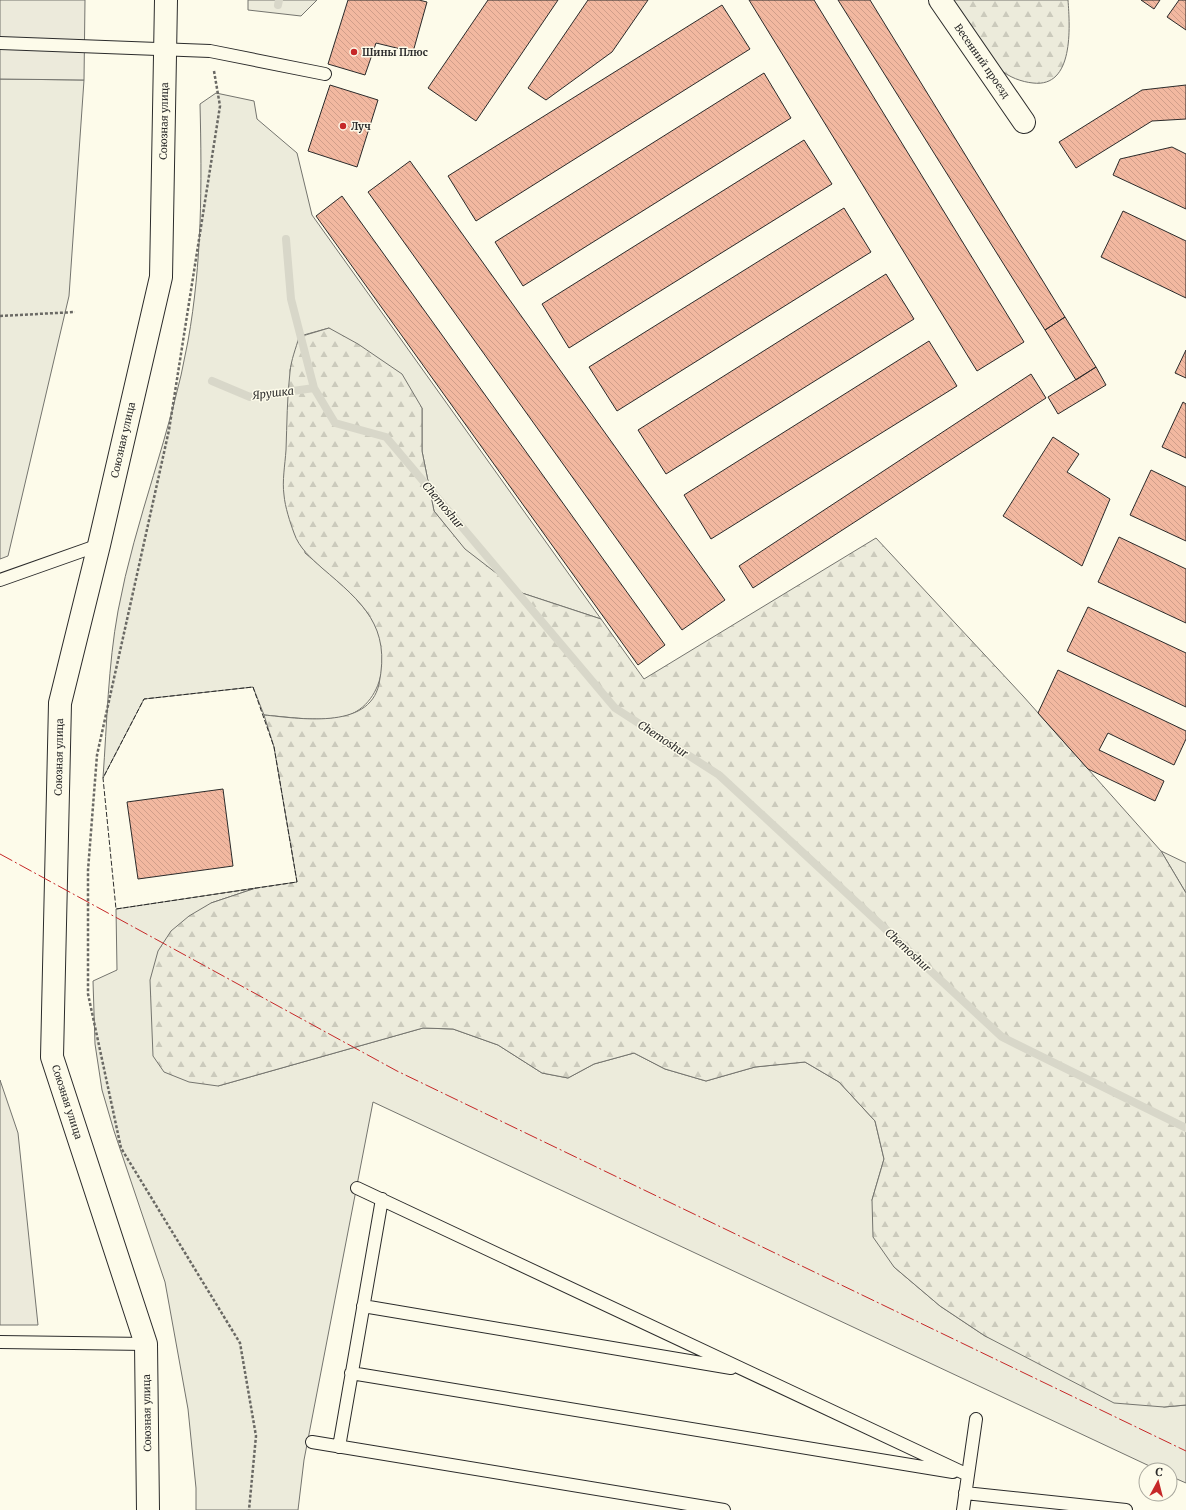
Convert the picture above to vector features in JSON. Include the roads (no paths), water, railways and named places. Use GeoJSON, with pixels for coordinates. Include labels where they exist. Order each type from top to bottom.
{"type":"FeatureCollection","features":[{"type":"Feature","properties":{"kind":"main road","name":"Союзная улица"},"geometry":{"type":"LineString","coordinates":[[148,1510],[146,1344],[52,1057],[60,703],[99,545],[161,277],[166,0]]}},
{"type":"Feature","properties":{"kind":"main road","name":"Весенний проезд"},"geometry":{"type":"LineString","coordinates":[[940,0],[1024,122]]}},
{"type":"Feature","properties":{"kind":"lane"},"geometry":{"type":"LineString","coordinates":[[0,43],[210,51],[325,74]]}},
{"type":"Feature","properties":{"kind":"lane"},"geometry":{"type":"LineString","coordinates":[[0,580],[99,545]]}},
{"type":"Feature","properties":{"kind":"lane"},"geometry":{"type":"LineString","coordinates":[[357,1188],[968,1475]]}},
{"type":"Feature","properties":{"kind":"lane"},"geometry":{"type":"LineString","coordinates":[[339,1446],[382,1199]]}},
{"type":"Feature","properties":{"kind":"lane"},"geometry":{"type":"LineString","coordinates":[[363,1306],[745,1370]]}},
{"type":"Feature","properties":{"kind":"lane"},"geometry":{"type":"LineString","coordinates":[[0,1342],[146,1344]]}},
{"type":"Feature","properties":{"kind":"lane"},"geometry":{"type":"LineString","coordinates":[[351,1373],[968,1475]]}},
{"type":"Feature","properties":{"kind":"lane"},"geometry":{"type":"LineString","coordinates":[[963,1510],[976,1419]]}},
{"type":"Feature","properties":{"kind":"lane"},"geometry":{"type":"LineString","coordinates":[[312,1442],[724,1510]]}},
{"type":"Feature","properties":{"kind":"lane"},"geometry":{"type":"LineString","coordinates":[[965,1493],[1126,1510]]}},
{"type":"Feature","properties":{"kind":"waterway","name":"Chemoshur"},"geometry":{"type":"LineString","coordinates":[[278,5],[279,0]]}},
{"type":"Feature","properties":{"kind":"waterway","name":"Chemoshur"},"geometry":{"type":"LineString","coordinates":[[286,239],[291,299],[314,388],[335,423],[386,437],[615,708],[719,775],[1002,1037],[1186,1128]]}},
{"type":"Feature","properties":{"kind":"waterway","name":"Ярушка"},"geometry":{"type":"LineString","coordinates":[[212,381],[250,397],[314,388]]}},
{"type":"Feature","properties":{"kind":"place","name":"Шины Плюс"},"geometry":{"type":"Point","coordinates":[354,52]}},
{"type":"Feature","properties":{"kind":"place","name":"Луч"},"geometry":{"type":"Point","coordinates":[343,126]}}]}
